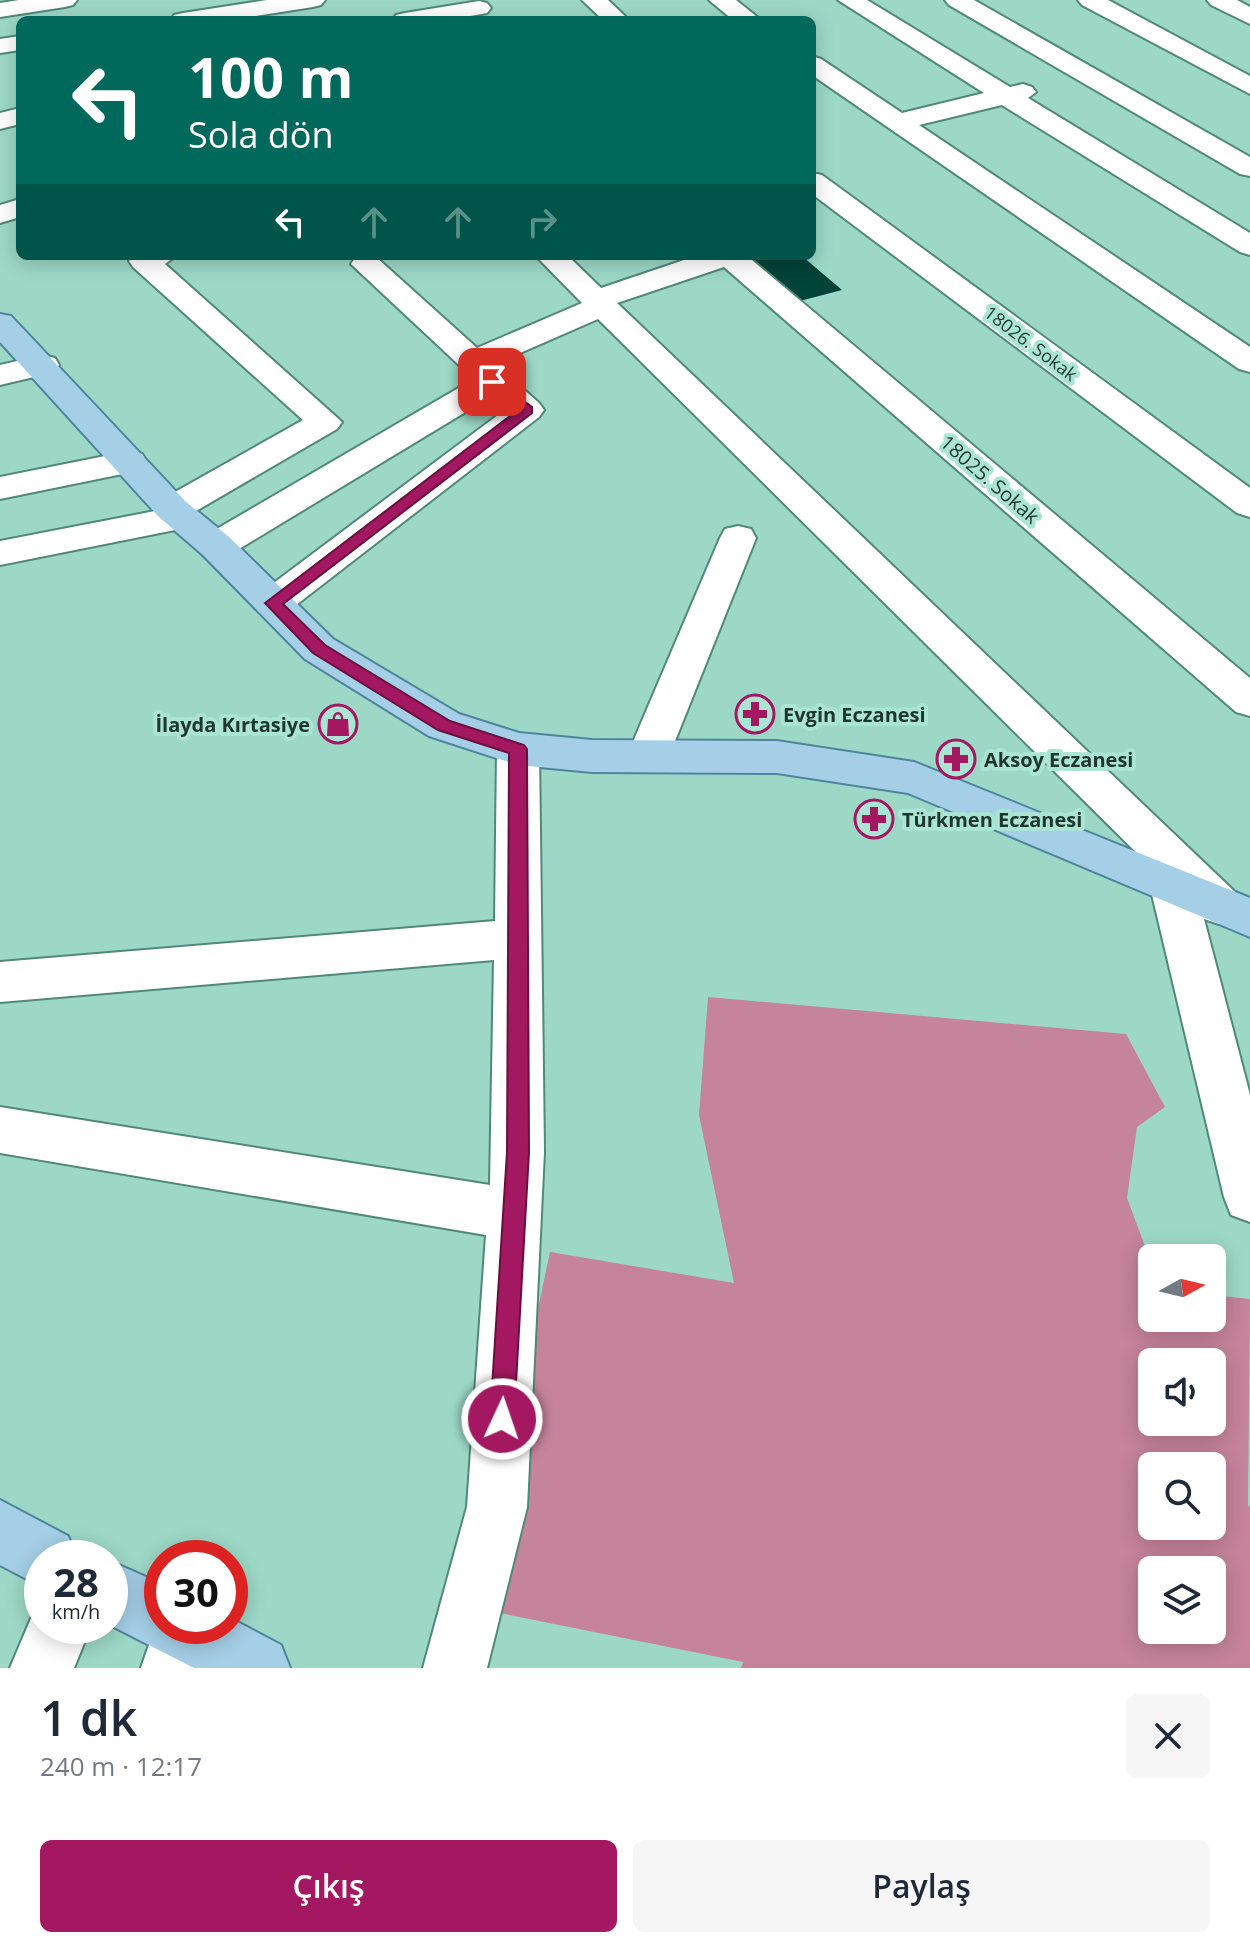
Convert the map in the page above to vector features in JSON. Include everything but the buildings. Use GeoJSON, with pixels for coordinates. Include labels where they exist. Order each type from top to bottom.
{"type":"FeatureCollection","features":[{"type":"Feature","properties":{"kind":"main road"},"geometry":{"type":"LineString","coordinates":[[0,323],[43,365],[177,513],[216,546],[319,649],[444,725],[518,749],[592,756],[777,757],[914,778],[1235,912]]}},
{"type":"Feature","properties":{"kind":"main road"},"geometry":{"type":"LineString","coordinates":[[0,1531],[24,1545]]}},
{"type":"Feature","properties":{"kind":"main road"},"geometry":{"type":"LineString","coordinates":[[198,1644],[258,1668]]}},
{"type":"Feature","properties":{"kind":"street"},"geometry":{"type":"LineString","coordinates":[[0,10],[65,0]]}},
{"type":"Feature","properties":{"kind":"street"},"geometry":{"type":"LineString","coordinates":[[594,0],[612,16]]}},
{"type":"Feature","properties":{"kind":"street"},"geometry":{"type":"LineString","coordinates":[[721,0],[743,16]]}},
{"type":"Feature","properties":{"kind":"street"},"geometry":{"type":"LineString","coordinates":[[850,0],[1250,246]]}},
{"type":"Feature","properties":{"kind":"street"},"geometry":{"type":"LineString","coordinates":[[957,0],[1250,168]]}},
{"type":"Feature","properties":{"kind":"street"},"geometry":{"type":"LineString","coordinates":[[1090,0],[1250,86]]}},
{"type":"Feature","properties":{"kind":"street"},"geometry":{"type":"LineString","coordinates":[[1219,0],[1250,17]]}},
{"type":"Feature","properties":{"kind":"street"},"geometry":{"type":"LineString","coordinates":[[216,16],[324,3]]}},
{"type":"Feature","properties":{"kind":"street"},"geometry":{"type":"LineString","coordinates":[[433,16],[481,9]]}},
{"type":"Feature","properties":{"kind":"street"},"geometry":{"type":"LineString","coordinates":[[816,67],[1250,362]]}},
{"type":"Feature","properties":{"kind":"street"},"geometry":{"type":"LineString","coordinates":[[897,122],[1009,97],[1083,73]]}},
{"type":"Feature","properties":{"kind":"street","name":"18026. Sokak"},"geometry":{"type":"LineString","coordinates":[[816,186],[837,214],[1250,505]]}},
{"type":"Feature","properties":{"kind":"street"},"geometry":{"type":"LineString","coordinates":[[0,553],[177,513],[325,422],[144,261],[147,260]]}},
{"type":"Feature","properties":{"kind":"street"},"geometry":{"type":"LineString","coordinates":[[555,260],[1235,912]]}},
{"type":"Feature","properties":{"kind":"street"},"geometry":{"type":"LineString","coordinates":[[216,546],[482,372],[599,303],[716,260]]}},
{"type":"Feature","properties":{"kind":"street","name":"18025. Sokak"},"geometry":{"type":"LineString","coordinates":[[732,260],[1250,701]]}},
{"type":"Feature","properties":{"kind":"street"},"geometry":{"type":"LineString","coordinates":[[273,603],[527,410],[366,264]]}},
{"type":"Feature","properties":{"kind":"street"},"geometry":{"type":"LineString","coordinates":[[0,375],[43,365]]}},
{"type":"Feature","properties":{"kind":"street"},"geometry":{"type":"LineString","coordinates":[[0,488],[130,462]]}},
{"type":"Feature","properties":{"kind":"street"},"geometry":{"type":"LineString","coordinates":[[648,756],[738,538]]}},
{"type":"Feature","properties":{"kind":"street"},"geometry":{"type":"LineString","coordinates":[[455,1668],[497,1507],[518,1152],[518,749]]}},
{"type":"Feature","properties":{"kind":"street"},"geometry":{"type":"LineString","coordinates":[[1173,886],[1250,1197]]}},
{"type":"Feature","properties":{"kind":"street"},"geometry":{"type":"LineString","coordinates":[[0,982],[518,939]]}},
{"type":"Feature","properties":{"kind":"street"},"geometry":{"type":"LineString","coordinates":[[0,1130],[514,1214]]}},
{"type":"Feature","properties":{"kind":"street"},"geometry":{"type":"LineString","coordinates":[[42,1668],[52,1644]]}},
{"type":"Feature","properties":{"kind":"shaded area"},"geometry":{"type":"Polygon","coordinates":[[[708,997],[1126,1034],[1165,1107],[1137,1127],[1127,1198],[1144,1244],[1138,1244],[1138,1332],[1226,1332],[1226,1296],[1250,1299],[1250,1668],[741,1668],[743,1662],[475,1608],[550,1252],[734,1283],[699,1115],[708,997]]]}},
{"type":"Feature","properties":{"kind":"place","name":"Evgin Eczanesi"},"geometry":{"type":"Point","coordinates":[755,714]}},
{"type":"Feature","properties":{"kind":"place","name":"İlayda Kırtasiye"},"geometry":{"type":"Point","coordinates":[338,724]}},
{"type":"Feature","properties":{"kind":"place","name":"Aksoy Eczanesi"},"geometry":{"type":"Point","coordinates":[956,759]}},
{"type":"Feature","properties":{"kind":"place","name":"Türkmen Eczanesi"},"geometry":{"type":"Point","coordinates":[874,819]}},
{"type":"Feature","properties":{"kind":"route"},"geometry":{"type":"LineString","coordinates":[[492,382],[527,410],[273,603],[319,649],[444,725],[518,749],[518,1152],[502,1419]]}}]}
